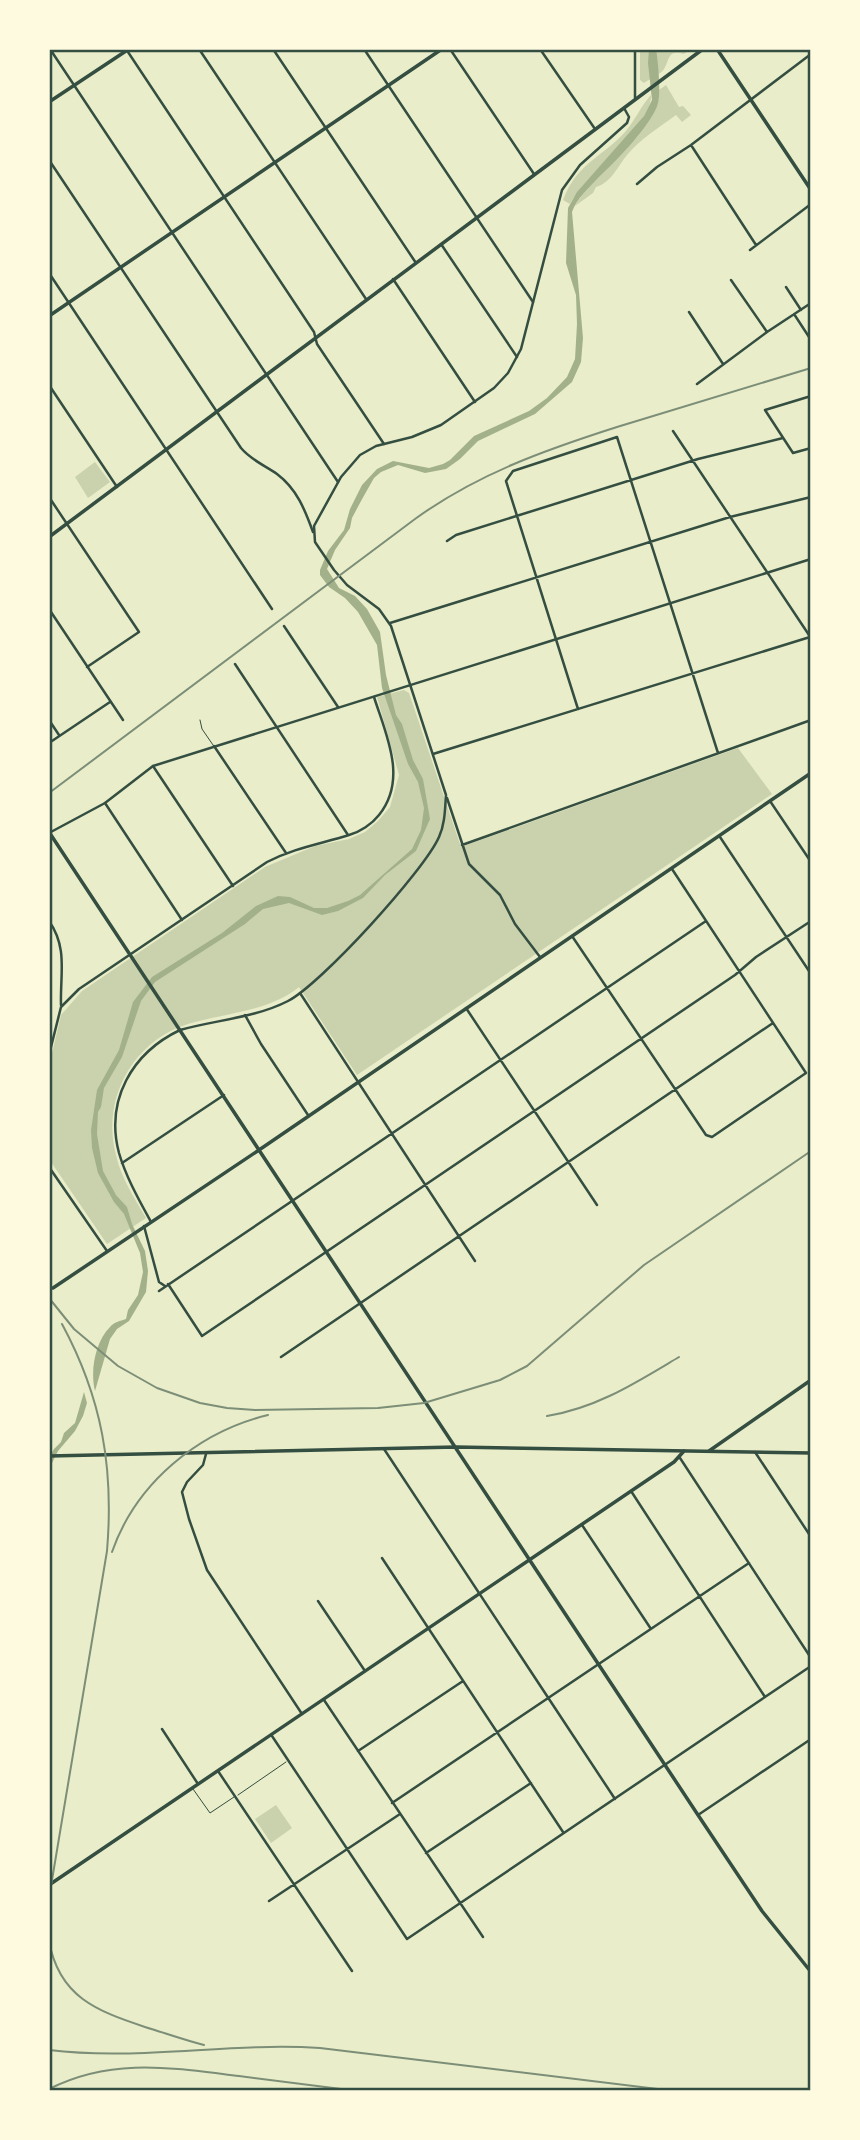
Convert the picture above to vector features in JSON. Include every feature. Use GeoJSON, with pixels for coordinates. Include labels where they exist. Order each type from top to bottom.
{"type":"FeatureCollection","features":[{"type":"Feature","properties":{"kind":"main road"},"geometry":{"type":"LineString","coordinates":[[49,102],[127,49]]}},
{"type":"Feature","properties":{"kind":"main road"},"geometry":{"type":"LineString","coordinates":[[49,316],[442,49]]}},
{"type":"Feature","properties":{"kind":"main road"},"geometry":{"type":"LineString","coordinates":[[49,537],[703,49]]}},
{"type":"Feature","properties":{"kind":"main road"},"geometry":{"type":"LineString","coordinates":[[718,49],[811,190]]}},
{"type":"Feature","properties":{"kind":"main road"},"geometry":{"type":"LineString","coordinates":[[53,1288],[260,1150],[811,773]]}},
{"type":"Feature","properties":{"kind":"main road"},"geometry":{"type":"LineString","coordinates":[[49,833],[762,1911],[809,1966],[811,1972]]}},
{"type":"Feature","properties":{"kind":"main road"},"geometry":{"type":"LineString","coordinates":[[709,1451],[811,1380]]}},
{"type":"Feature","properties":{"kind":"main road"},"geometry":{"type":"LineString","coordinates":[[49,1456],[456,1447],[811,1453]]}},
{"type":"Feature","properties":{"kind":"main road"},"geometry":{"type":"LineString","coordinates":[[49,1885],[531,1560],[680,1458],[684,1451]]}},
{"type":"Feature","properties":{"kind":"street"},"geometry":{"type":"LineString","coordinates":[[50,49],[338,482]]}},
{"type":"Feature","properties":{"kind":"street"},"geometry":{"type":"LineString","coordinates":[[127,49],[314,332],[315,338],[384,444]]}},
{"type":"Feature","properties":{"kind":"street"},"geometry":{"type":"LineString","coordinates":[[199,49],[366,300]]}},
{"type":"Feature","properties":{"kind":"street"},"geometry":{"type":"LineString","coordinates":[[273,49],[416,263]]}},
{"type":"Feature","properties":{"kind":"street"},"geometry":{"type":"LineString","coordinates":[[363,49],[533,302]]}},
{"type":"Feature","properties":{"kind":"street"},"geometry":{"type":"LineString","coordinates":[[450,49],[534,174]]}},
{"type":"Feature","properties":{"kind":"street"},"geometry":{"type":"LineString","coordinates":[[541,49],[595,129]]}},
{"type":"Feature","properties":{"kind":"street"},"geometry":{"type":"LineString","coordinates":[[635,49],[635,99]]}},
{"type":"Feature","properties":{"kind":"street"},"geometry":{"type":"LineString","coordinates":[[637,184],[811,54]]}},
{"type":"Feature","properties":{"kind":"street"},"geometry":{"type":"LineString","coordinates":[[313,532],[338,482],[348,466],[360,456],[384,444],[433,429],[475,402],[503,379],[518,358],[562,190],[580,165],[627,123],[629,117],[624,108]]}},
{"type":"Feature","properties":{"kind":"street"},"geometry":{"type":"LineString","coordinates":[[691,145],[756,245]]}},
{"type":"Feature","properties":{"kind":"street"},"geometry":{"type":"LineString","coordinates":[[49,160],[245,453],[280,476],[295,492],[313,532],[314,542],[323,555],[347,585],[375,605],[390,623],[470,866],[497,892],[514,924],[540,957]]}},
{"type":"Feature","properties":{"kind":"street"},"geometry":{"type":"LineString","coordinates":[[750,250],[811,204]]}},
{"type":"Feature","properties":{"kind":"street"},"geometry":{"type":"LineString","coordinates":[[441,244],[518,358]]}},
{"type":"Feature","properties":{"kind":"street"},"geometry":{"type":"LineString","coordinates":[[49,273],[272,609]]}},
{"type":"Feature","properties":{"kind":"street"},"geometry":{"type":"LineString","coordinates":[[394,279],[475,402]]}},
{"type":"Feature","properties":{"kind":"street"},"geometry":{"type":"LineString","coordinates":[[732,280],[767,332]]}},
{"type":"Feature","properties":{"kind":"street"},"geometry":{"type":"LineString","coordinates":[[786,287],[801,310]]}},
{"type":"Feature","properties":{"kind":"street"},"geometry":{"type":"LineString","coordinates":[[697,384],[811,303]]}},
{"type":"Feature","properties":{"kind":"street"},"geometry":{"type":"LineString","coordinates":[[689,312],[723,364]]}},
{"type":"Feature","properties":{"kind":"street"},"geometry":{"type":"LineString","coordinates":[[794,314],[811,340]]}},
{"type":"Feature","properties":{"kind":"street"},"geometry":{"type":"LineString","coordinates":[[49,385],[117,486]]}},
{"type":"Feature","properties":{"kind":"street"},"geometry":{"type":"LineString","coordinates":[[811,396],[765,410],[793,453],[811,448]]}},
{"type":"Feature","properties":{"kind":"street"},"geometry":{"type":"LineString","coordinates":[[433,754],[810,638],[673,431]]}},
{"type":"Feature","properties":{"kind":"street"},"geometry":{"type":"LineString","coordinates":[[578,709],[506,481],[513,471],[617,437],[718,753]]}},
{"type":"Feature","properties":{"kind":"street"},"geometry":{"type":"LineString","coordinates":[[447,541],[456,535],[631,480],[783,438]]}},
{"type":"Feature","properties":{"kind":"street"},"geometry":{"type":"LineString","coordinates":[[49,497],[139,632],[87,667]]}},
{"type":"Feature","properties":{"kind":"street"},"geometry":{"type":"LineString","coordinates":[[390,623],[730,517],[811,497]]}},
{"type":"Feature","properties":{"kind":"street"},"geometry":{"type":"LineString","coordinates":[[49,833],[105,803],[153,766],[811,559]]}},
{"type":"Feature","properties":{"kind":"street"},"geometry":{"type":"LineString","coordinates":[[49,609],[122,720]]}},
{"type":"Feature","properties":{"kind":"street"},"geometry":{"type":"LineString","coordinates":[[284,626],[338,707]]}},
{"type":"Feature","properties":{"kind":"street"},"geometry":{"type":"LineString","coordinates":[[806,630],[811,626]]}},
{"type":"Feature","properties":{"kind":"street"},"geometry":{"type":"LineString","coordinates":[[235,664],[348,835]]}},
{"type":"Feature","properties":{"kind":"street"},"geometry":{"type":"LineString","coordinates":[[61,1007],[79,989],[267,862],[314,843],[348,835],[367,826],[378,816],[394,783],[393,761],[373,696]]}},
{"type":"Feature","properties":{"kind":"street"},"geometry":{"type":"LineString","coordinates":[[49,743],[110,701]]}},
{"type":"Feature","properties":{"kind":"street"},"geometry":{"type":"LineString","coordinates":[[49,720],[59,736]]}},
{"type":"Feature","properties":{"kind":"street"},"geometry":{"type":"LineString","coordinates":[[461,845],[811,720]]}},
{"type":"Feature","properties":{"kind":"street"},"geometry":{"type":"LineString","coordinates":[[214,746],[286,853]]}},
{"type":"Feature","properties":{"kind":"street"},"geometry":{"type":"LineString","coordinates":[[153,766],[233,886]]}},
{"type":"Feature","properties":{"kind":"street"},"geometry":{"type":"LineString","coordinates":[[151,1222],[122,1163],[117,1143],[115,1123],[121,1089],[133,1067],[160,1040],[180,1030],[276,1006],[300,993],[364,930],[424,862],[441,833],[446,795]]}},
{"type":"Feature","properties":{"kind":"street"},"geometry":{"type":"LineString","coordinates":[[770,801],[811,862]]}},
{"type":"Feature","properties":{"kind":"street"},"geometry":{"type":"LineString","coordinates":[[105,803],[182,920]]}},
{"type":"Feature","properties":{"kind":"street"},"geometry":{"type":"LineString","coordinates":[[720,837],[811,974]]}},
{"type":"Feature","properties":{"kind":"street"},"geometry":{"type":"LineString","coordinates":[[572,936],[697,1125],[708,1137],[737,1120],[806,1073],[672,869]]}},
{"type":"Feature","properties":{"kind":"street"},"geometry":{"type":"LineString","coordinates":[[49,921],[59,939],[62,954],[61,1007],[49,1055]]}},
{"type":"Feature","properties":{"kind":"street"},"geometry":{"type":"LineString","coordinates":[[159,1291],[706,921]]}},
{"type":"Feature","properties":{"kind":"street"},"geometry":{"type":"LineString","coordinates":[[168,1284],[202,1336],[811,921]]}},
{"type":"Feature","properties":{"kind":"street"},"geometry":{"type":"LineString","coordinates":[[300,993],[475,1261]]}},
{"type":"Feature","properties":{"kind":"street"},"geometry":{"type":"LineString","coordinates":[[466,1008],[597,1205]]}},
{"type":"Feature","properties":{"kind":"street"},"geometry":{"type":"LineString","coordinates":[[245,1014],[261,1044],[309,1115]]}},
{"type":"Feature","properties":{"kind":"street"},"geometry":{"type":"LineString","coordinates":[[281,1357],[774,1023]]}},
{"type":"Feature","properties":{"kind":"street"},"geometry":{"type":"LineString","coordinates":[[122,1163],[224,1095]]}},
{"type":"Feature","properties":{"kind":"street"},"geometry":{"type":"LineString","coordinates":[[49,1167],[107,1251]]}},
{"type":"Feature","properties":{"kind":"street"},"geometry":{"type":"LineString","coordinates":[[143,1227],[160,1284],[168,1284]]}},
{"type":"Feature","properties":{"kind":"street"},"geometry":{"type":"LineString","coordinates":[[384,1449],[614,1799]]}},
{"type":"Feature","properties":{"kind":"street"},"geometry":{"type":"LineString","coordinates":[[755,1452],[811,1537]]}},
{"type":"Feature","properties":{"kind":"street"},"geometry":{"type":"LineString","coordinates":[[206,1454],[203,1465],[187,1482],[182,1492],[193,1533],[207,1570],[302,1714]]}},
{"type":"Feature","properties":{"kind":"street"},"geometry":{"type":"LineString","coordinates":[[680,1458],[811,1658]]}},
{"type":"Feature","properties":{"kind":"street"},"geometry":{"type":"LineString","coordinates":[[631,1491],[765,1697]]}},
{"type":"Feature","properties":{"kind":"street"},"geometry":{"type":"LineString","coordinates":[[582,1525],[651,1629]]}},
{"type":"Feature","properties":{"kind":"street"},"geometry":{"type":"LineString","coordinates":[[382,1558],[564,1833]]}},
{"type":"Feature","properties":{"kind":"street"},"geometry":{"type":"LineString","coordinates":[[393,1803],[749,1563]]}},
{"type":"Feature","properties":{"kind":"street"},"geometry":{"type":"LineString","coordinates":[[318,1601],[366,1671]]}},
{"type":"Feature","properties":{"kind":"street"},"geometry":{"type":"LineString","coordinates":[[271,1735],[407,1939],[811,1666]]}},
{"type":"Feature","properties":{"kind":"street"},"geometry":{"type":"LineString","coordinates":[[358,1751],[464,1681]]}},
{"type":"Feature","properties":{"kind":"street"},"geometry":{"type":"LineString","coordinates":[[324,1700],[483,1937]]}},
{"type":"Feature","properties":{"kind":"street"},"geometry":{"type":"LineString","coordinates":[[162,1729],[198,1784]]}},
{"type":"Feature","properties":{"kind":"street"},"geometry":{"type":"LineString","coordinates":[[698,1815],[811,1739]]}},
{"type":"Feature","properties":{"kind":"street"},"geometry":{"type":"LineString","coordinates":[[218,1771],[352,1971]]}},
{"type":"Feature","properties":{"kind":"street"},"geometry":{"type":"LineString","coordinates":[[426,1853],[531,1783]]}},
{"type":"Feature","properties":{"kind":"street"},"geometry":{"type":"LineString","coordinates":[[268,1901],[400,1814]]}},
{"type":"Feature","properties":{"kind":"lane"},"geometry":{"type":"LineString","coordinates":[[200,720],[202,729],[214,746]]}},
{"type":"Feature","properties":{"kind":"lane"},"geometry":{"type":"LineString","coordinates":[[192,1788],[210,1813],[288,1761]]}},
{"type":"Feature","properties":{"kind":"shaded area"},"geometry":{"type":"Polygon","coordinates":[[[640,49],[691,49],[684,54],[672,54],[662,71],[644,83],[640,80],[640,49]]]}},
{"type":"Feature","properties":{"kind":"shaded area"},"geometry":{"type":"Polygon","coordinates":[[[649,49],[656,49],[658,68],[659,98],[655,112],[632,142],[583,194],[572,212],[583,338],[581,362],[572,382],[535,414],[478,441],[446,469],[425,473],[398,465],[381,472],[374,478],[361,501],[350,528],[335,550],[327,569],[339,588],[355,596],[367,609],[380,632],[386,675],[396,715],[423,779],[430,819],[416,851],[385,875],[363,898],[338,911],[322,915],[289,903],[263,909],[245,924],[155,982],[141,1001],[122,1057],[104,1088],[98,1112],[97,1134],[103,1171],[116,1195],[127,1207],[145,1251],[148,1271],[146,1292],[129,1321],[117,1329],[110,1339],[95,1391],[94,1366],[97,1349],[112,1325],[126,1319],[128,1310],[138,1295],[143,1272],[140,1253],[124,1214],[98,1173],[91,1130],[97,1090],[119,1050],[133,1002],[152,977],[222,933],[256,906],[278,896],[290,897],[314,908],[327,908],[348,901],[360,895],[412,849],[421,830],[424,808],[418,782],[408,764],[382,688],[377,645],[358,612],[345,598],[329,587],[320,575],[320,570],[328,551],[344,530],[350,509],[362,485],[377,469],[393,461],[429,468],[443,464],[474,436],[529,411],[547,398],[567,377],[575,359],[577,324],[576,295],[566,263],[568,208],[577,192],[644,116],[652,100],[649,49]]]}},
{"type":"Feature","properties":{"kind":"shaded area"},"geometry":{"type":"Polygon","coordinates":[[[666,85],[679,107],[683,106],[691,115],[682,122],[676,115],[644,138],[610,178],[575,206],[650,120],[657,105],[659,90],[666,85]]]}},
{"type":"Feature","properties":{"kind":"shaded area"},"geometry":{"type":"Polygon","coordinates":[[[651,95],[649,107],[630,135],[570,204],[563,200],[577,176],[620,137],[651,95]]]}},
{"type":"Feature","properties":{"kind":"shaded area"},"geometry":{"type":"Polygon","coordinates":[[[95,462],[110,482],[88,498],[75,477],[95,462]]]}},
{"type":"Feature","properties":{"kind":"shaded area"},"geometry":{"type":"Polygon","coordinates":[[[404,690],[409,693],[461,847],[738,748],[772,794],[357,1075],[299,987],[260,1007],[188,1024],[168,1032],[137,1058],[118,1093],[113,1113],[116,1155],[125,1180],[146,1218],[107,1244],[49,1159],[49,1066],[61,1015],[82,991],[265,867],[315,846],[349,839],[365,832],[378,821],[390,807],[399,775],[377,697],[404,690]]]}},
{"type":"Feature","properties":{"kind":"shaded area"},"geometry":{"type":"Polygon","coordinates":[[[84,1392],[87,1403],[83,1416],[75,1431],[58,1451],[49,1469],[49,1458],[54,1449],[61,1442],[64,1433],[75,1423],[84,1392]]]}},
{"type":"Feature","properties":{"kind":"shaded area"},"geometry":{"type":"Polygon","coordinates":[[[276,1805],[292,1828],[271,1843],[255,1819],[276,1805]]]}},
{"type":"Feature","properties":{"kind":"railway"},"geometry":{"type":"LineString","coordinates":[[49,793],[415,519],[463,489],[512,465],[564,445],[811,368]]}},
{"type":"Feature","properties":{"kind":"railway"},"geometry":{"type":"LineString","coordinates":[[49,1298],[74,1329],[118,1366],[157,1388],[200,1403],[255,1410],[378,1408],[424,1403],[500,1380],[527,1366],[644,1265],[811,1151]]}},
{"type":"Feature","properties":{"kind":"railway"},"geometry":{"type":"LineString","coordinates":[[49,1898],[107,1551],[109,1520],[106,1462],[96,1406],[76,1352],[62,1324]]}},
{"type":"Feature","properties":{"kind":"railway"},"geometry":{"type":"LineString","coordinates":[[547,1416],[600,1400],[632,1385],[679,1357]]}},
{"type":"Feature","properties":{"kind":"railway"},"geometry":{"type":"LineString","coordinates":[[112,1552],[137,1504],[153,1483],[173,1464],[217,1434],[268,1415]]}},
{"type":"Feature","properties":{"kind":"railway"},"geometry":{"type":"LineString","coordinates":[[49,1941],[61,1976],[71,1989],[96,2008],[204,2045]]}},
{"type":"Feature","properties":{"kind":"railway"},"geometry":{"type":"LineString","coordinates":[[49,2050],[151,2053],[252,2047],[320,2048],[674,2091]]}},
{"type":"Feature","properties":{"kind":"railway"},"geometry":{"type":"LineString","coordinates":[[49,2089],[96,2072],[166,2068],[357,2091]]}}]}
